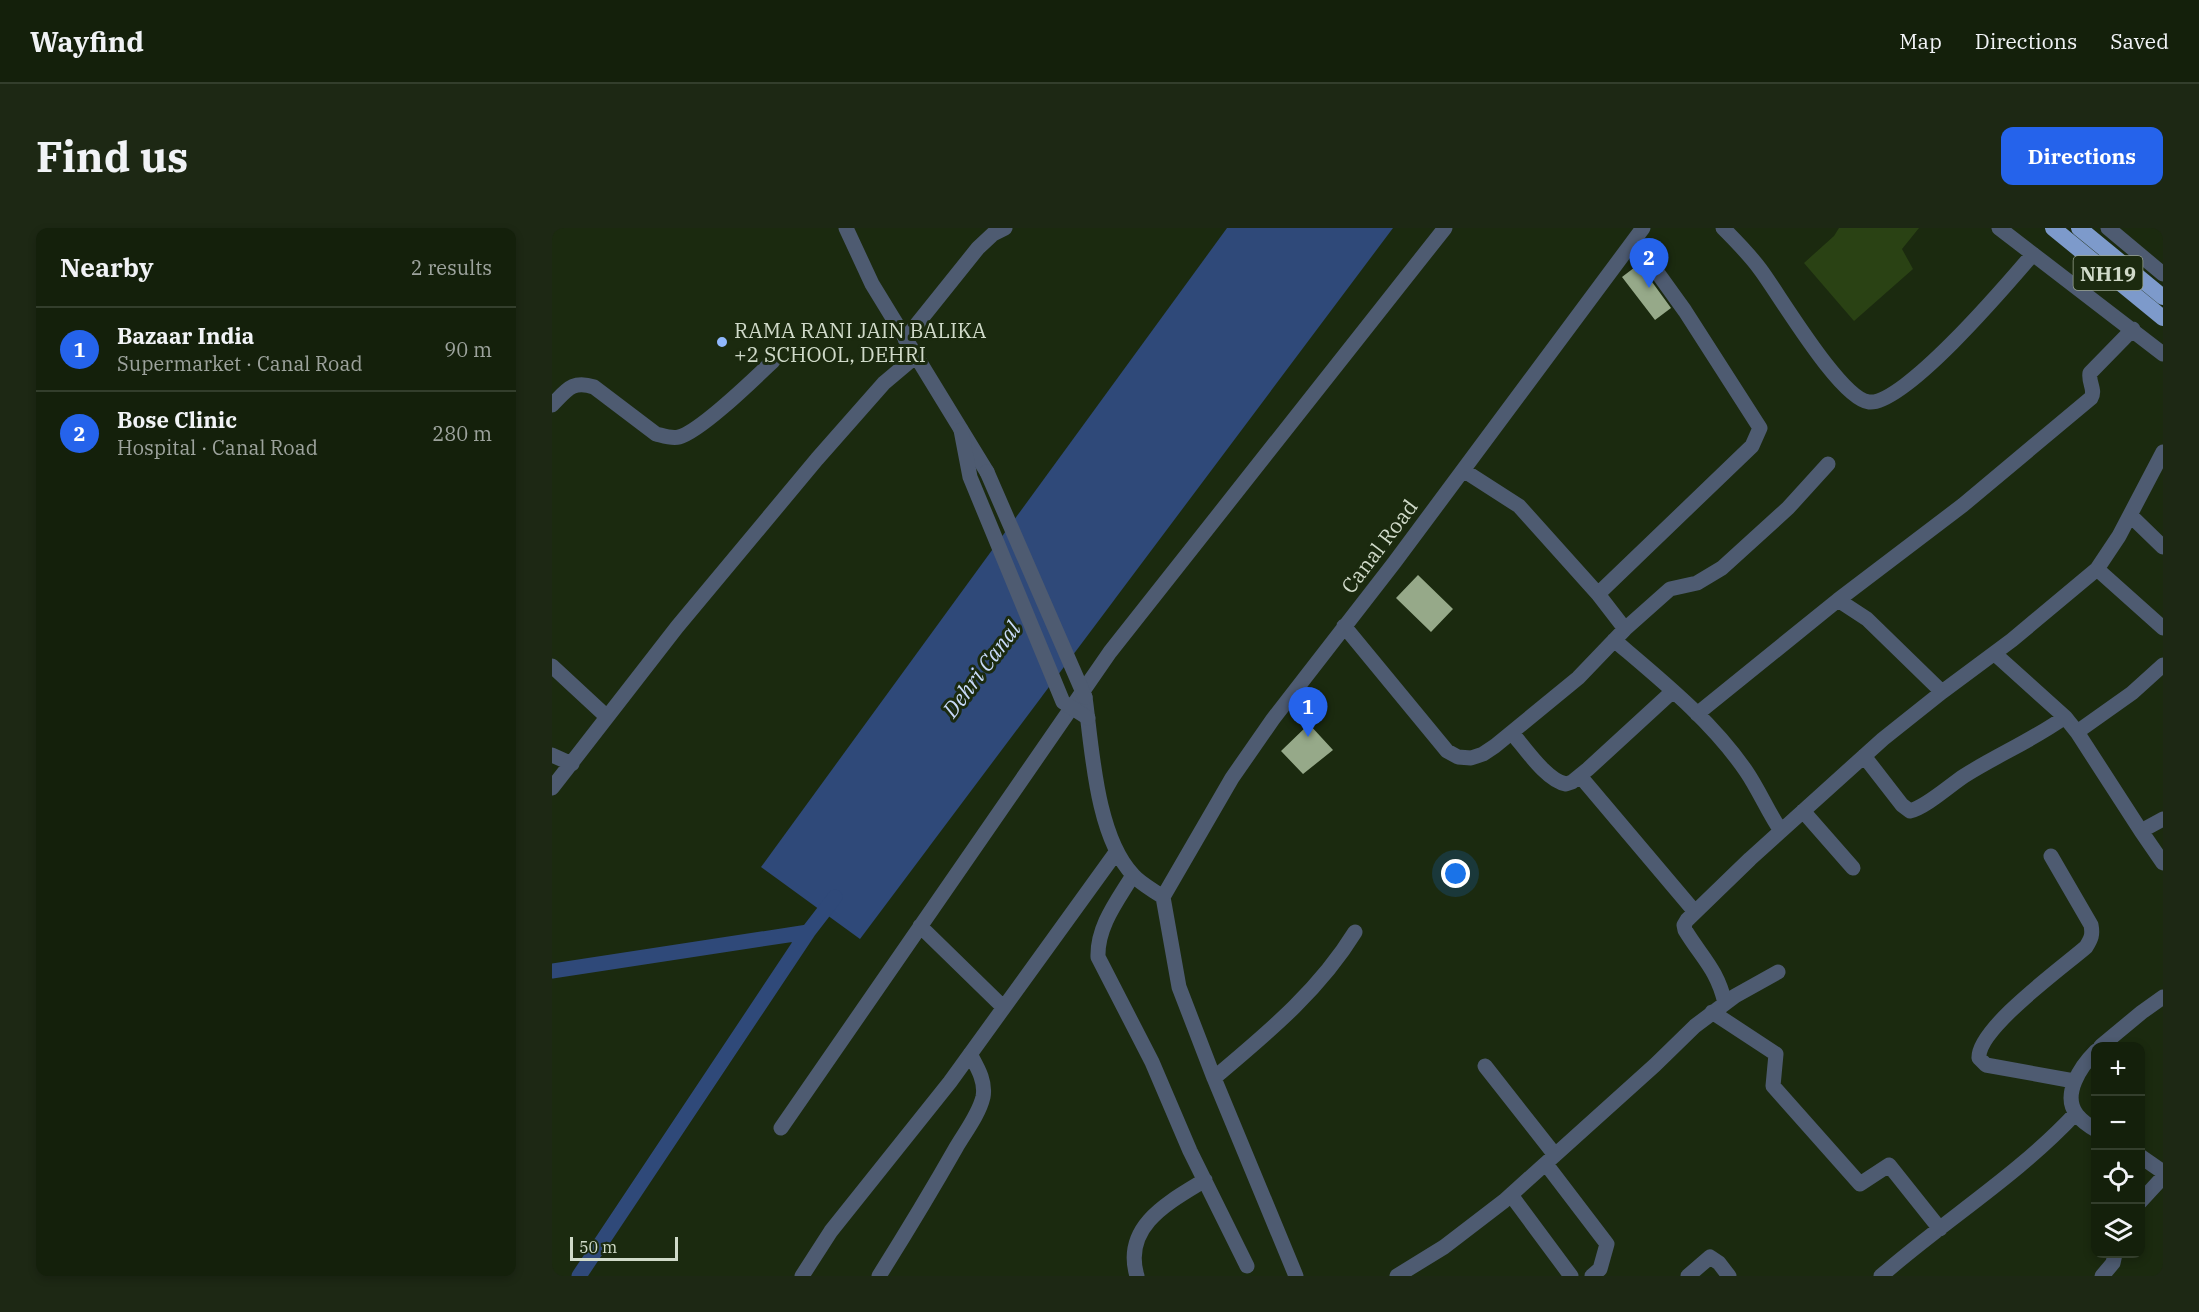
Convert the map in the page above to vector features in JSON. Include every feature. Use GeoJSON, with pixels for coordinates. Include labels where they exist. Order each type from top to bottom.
{"type":"FeatureCollection","features":[{"type":"Feature","properties":{"kind":"highway","name":"NH19"},"geometry":{"type":"LineString","coordinates":[[2053,228],[2163,318]]}},
{"type":"Feature","properties":{"kind":"highway","name":"NH19"},"geometry":{"type":"LineString","coordinates":[[2079,228],[2163,297]]}},
{"type":"Feature","properties":{"kind":"street"},"geometry":{"type":"LineString","coordinates":[[846,228],[872,284],[987,472],[1085,697],[1098,794],[1106,823],[1117,851],[1132,875],[1163,897],[1179,987],[1296,1276]]}},
{"type":"Feature","properties":{"kind":"street"},"geometry":{"type":"LineString","coordinates":[[905,339],[978,248],[993,234],[1005,228]]}},
{"type":"Feature","properties":{"kind":"street"},"geometry":{"type":"LineString","coordinates":[[781,1128],[1110,652],[1445,228]]}},
{"type":"Feature","properties":{"kind":"street"},"geometry":{"type":"LineString","coordinates":[[1723,228],[1759,268],[1824,361],[1857,398],[1869,402],[1875,402],[1891,394],[1917,375],[1974,323],[2033,254]]}},
{"type":"Feature","properties":{"kind":"street"},"geometry":{"type":"LineString","coordinates":[[1999,228],[2163,354]]}},
{"type":"Feature","properties":{"kind":"street"},"geometry":{"type":"LineString","coordinates":[[2108,228],[2161,268]]}},
{"type":"Feature","properties":{"kind":"street"},"geometry":{"type":"LineString","coordinates":[[1599,594],[1752,446],[1760,428],[1639,234]]}},
{"type":"Feature","properties":{"kind":"street","name":"Canal Road"},"geometry":{"type":"LineString","coordinates":[[1163,897],[1244,761],[1284,703],[1394,563],[1639,234]]}},
{"type":"Feature","properties":{"kind":"street"},"geometry":{"type":"LineString","coordinates":[[1697,714],[1838,600],[1963,505],[2091,398],[2093,392],[2090,373],[2133,329]]}},
{"type":"Feature","properties":{"kind":"street"},"geometry":{"type":"LineString","coordinates":[[552,788],[683,619],[817,459],[884,383],[916,356]]}},
{"type":"Feature","properties":{"kind":"street"},"geometry":{"type":"LineString","coordinates":[[555,397],[575,384],[594,387],[656,434],[678,437],[691,431],[710,417],[773,362]]}},
{"type":"Feature","properties":{"kind":"street"},"geometry":{"type":"LineString","coordinates":[[961,430],[970,477],[1063,702],[1088,718]]}},
{"type":"Feature","properties":{"kind":"street"},"geometry":{"type":"LineString","coordinates":[[1719,1008],[1720,984],[1684,925],[1781,831],[1864,756],[1942,692],[1995,654],[2097,569],[2130,515],[2163,452]]}},
{"type":"Feature","properties":{"kind":"street"},"geometry":{"type":"LineString","coordinates":[[1344,626],[1447,751],[1458,757],[1471,758],[1483,754],[1578,678],[1625,629],[1670,589],[1697,583],[1722,568],[1788,508],[1828,464]]}},
{"type":"Feature","properties":{"kind":"street"},"geometry":{"type":"LineString","coordinates":[[1463,470],[1519,506],[1599,594],[1625,629]]}},
{"type":"Feature","properties":{"kind":"street"},"geometry":{"type":"LineString","coordinates":[[2130,515],[2163,547]]}},
{"type":"Feature","properties":{"kind":"street"},"geometry":{"type":"LineString","coordinates":[[2097,569],[2163,628]]}},
{"type":"Feature","properties":{"kind":"street"},"geometry":{"type":"LineString","coordinates":[[1838,600],[1867,619],[1942,692]]}},
{"type":"Feature","properties":{"kind":"street"},"geometry":{"type":"LineString","coordinates":[[1614,640],[1673,691],[1728,748],[1746,772],[1765,808],[1781,831]]}},
{"type":"Feature","properties":{"kind":"street"},"geometry":{"type":"LineString","coordinates":[[1995,654],[2065,717],[2163,863]]}},
{"type":"Feature","properties":{"kind":"street"},"geometry":{"type":"LineString","coordinates":[[2077,732],[2132,693],[2163,665]]}},
{"type":"Feature","properties":{"kind":"street"},"geometry":{"type":"LineString","coordinates":[[552,666],[608,717]]}},
{"type":"Feature","properties":{"kind":"street"},"geometry":{"type":"LineString","coordinates":[[1512,733],[1554,779],[1566,784],[1580,776],[1673,691]]}},
{"type":"Feature","properties":{"kind":"street"},"geometry":{"type":"LineString","coordinates":[[1864,756],[1902,805],[1910,811],[1925,804],[1942,790],[1986,762],[2026,742],[2065,717]]}},
{"type":"Feature","properties":{"kind":"street"},"geometry":{"type":"LineString","coordinates":[[553,755],[572,764]]}},
{"type":"Feature","properties":{"kind":"street"},"geometry":{"type":"LineString","coordinates":[[1580,776],[1695,912]]}},
{"type":"Feature","properties":{"kind":"street"},"geometry":{"type":"LineString","coordinates":[[1803,811],[1853,868]]}},
{"type":"Feature","properties":{"kind":"street"},"geometry":{"type":"LineString","coordinates":[[2141,831],[2163,819]]}},
{"type":"Feature","properties":{"kind":"street"},"geometry":{"type":"LineString","coordinates":[[802,1276],[831,1231],[944,1090],[1117,851]]}},
{"type":"Feature","properties":{"kind":"street"},"geometry":{"type":"LineString","coordinates":[[2051,856],[2091,925],[2090,940],[2008,1014],[1981,1046],[1979,1058],[1986,1065],[2074,1081]]}},
{"type":"Feature","properties":{"kind":"street"},"geometry":{"type":"LineString","coordinates":[[1132,875],[1107,919],[1098,946],[1098,957],[1152,1062],[1247,1266]]}},
{"type":"Feature","properties":{"kind":"street"},"geometry":{"type":"LineString","coordinates":[[920,926],[1003,1007]]}},
{"type":"Feature","properties":{"kind":"street"},"geometry":{"type":"LineString","coordinates":[[1214,1078],[1271,1030],[1318,984],[1355,932]]}},
{"type":"Feature","properties":{"kind":"street"},"geometry":{"type":"LineString","coordinates":[[1397,1276],[1444,1246],[1511,1195],[1655,1065],[1677,1041],[1719,1008],[1778,972]]}},
{"type":"Feature","properties":{"kind":"street"},"geometry":{"type":"LineString","coordinates":[[2107,1042],[2163,997]]}},
{"type":"Feature","properties":{"kind":"street"},"geometry":{"type":"LineString","coordinates":[[1719,1008],[1776,1054],[1773,1086],[1860,1184],[1889,1165],[1940,1229]]}},
{"type":"Feature","properties":{"kind":"street"},"geometry":{"type":"LineString","coordinates":[[879,1276],[935,1185],[976,1112],[983,1087],[970,1054]]}},
{"type":"Feature","properties":{"kind":"street"},"geometry":{"type":"LineString","coordinates":[[2091,1056],[2082,1066],[2074,1081],[2071,1098],[2075,1114],[2091,1126]]}},
{"type":"Feature","properties":{"kind":"street"},"geometry":{"type":"LineString","coordinates":[[1485,1066],[1607,1244],[1600,1269],[1592,1276]]}},
{"type":"Feature","properties":{"kind":"street"},"geometry":{"type":"LineString","coordinates":[[1881,1276],[2028,1160],[2075,1114]]}},
{"type":"Feature","properties":{"kind":"street"},"geometry":{"type":"LineString","coordinates":[[2145,1159],[2163,1172]]}},
{"type":"Feature","properties":{"kind":"street"},"geometry":{"type":"LineString","coordinates":[[2145,1197],[2163,1177]]}},
{"type":"Feature","properties":{"kind":"street"},"geometry":{"type":"LineString","coordinates":[[1137,1276],[1132,1257],[1145,1226],[1167,1203],[1205,1180]]}},
{"type":"Feature","properties":{"kind":"street"},"geometry":{"type":"LineString","coordinates":[[1511,1195],[1571,1276]]}},
{"type":"Feature","properties":{"kind":"street"},"geometry":{"type":"LineString","coordinates":[[1688,1276],[1710,1257],[1719,1263],[1729,1276]]}},
{"type":"Feature","properties":{"kind":"street"},"geometry":{"type":"LineString","coordinates":[[2102,1276],[2114,1263],[2115,1258]]}},
{"type":"Feature","properties":{"kind":"green space"},"geometry":{"type":"Polygon","coordinates":[[[1839,228],[1919,228],[1902,249],[1913,269],[1854,321],[1804,263],[1834,236],[1839,228]]]}},
{"type":"Feature","properties":{"kind":"water"},"geometry":{"type":"Polygon","coordinates":[[[1227,228],[1393,228],[860,939],[761,867],[1227,228]]]}},
{"type":"Feature","properties":{"kind":"building"},"geometry":{"type":"Polygon","coordinates":[[[1639,264],[1671,308],[1655,320],[1622,277],[1639,264]]]}},
{"type":"Feature","properties":{"kind":"building"},"geometry":{"type":"Polygon","coordinates":[[[1418,575],[1453,609],[1431,632],[1396,598],[1418,575]]]}},
{"type":"Feature","properties":{"kind":"building"},"geometry":{"type":"Polygon","coordinates":[[[1309,724],[1333,750],[1303,774],[1281,751],[1309,724]]]}},
{"type":"Feature","properties":{"kind":"waterway","name":"Dehri Canal"},"geometry":{"type":"LineString","coordinates":[[552,971],[808,932],[835,897]]}},
{"type":"Feature","properties":{"kind":"waterway"},"geometry":{"type":"LineString","coordinates":[[579,1276],[808,932]]}},
{"type":"Feature","properties":{"kind":"place","name":"Bose Clinic"},"geometry":{"type":"Point","coordinates":[1649,288]}},
{"type":"Feature","properties":{"kind":"place","name":"RAMA RANI JAIN BALIKA +2 SCHOOL, DEHRI"},"geometry":{"type":"Point","coordinates":[722,342]}},
{"type":"Feature","properties":{"kind":"place","name":"Bazaar India"},"geometry":{"type":"Point","coordinates":[1308,737]}}]}
